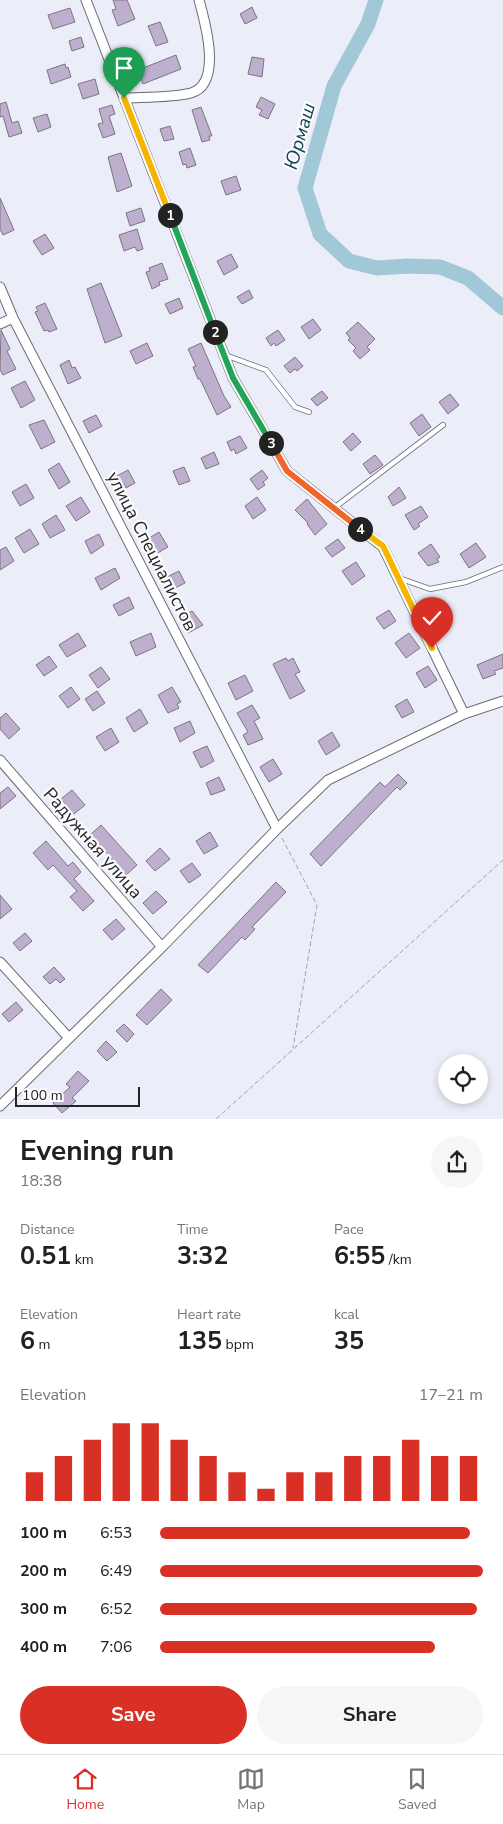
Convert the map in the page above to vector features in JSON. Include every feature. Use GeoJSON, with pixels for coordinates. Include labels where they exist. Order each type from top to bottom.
{"type":"FeatureCollection","features":[{"type":"Feature","properties":{"kind":"street"},"geometry":{"type":"LineString","coordinates":[[86,0],[233,378],[287,471],[383,546],[464,714]]}},
{"type":"Feature","properties":{"kind":"street"},"geometry":{"type":"LineString","coordinates":[[124,98],[192,92],[204,83],[209,69],[208,29],[199,0]]}},
{"type":"Feature","properties":{"kind":"street","name":"улица Специалистов"},"geometry":{"type":"LineString","coordinates":[[0,287],[13,318],[277,829]]}},
{"type":"Feature","properties":{"kind":"street"},"geometry":{"type":"LineString","coordinates":[[0,324],[13,318]]}},
{"type":"Feature","properties":{"kind":"street"},"geometry":{"type":"LineString","coordinates":[[0,1106],[328,780],[464,714],[503,701]]}},
{"type":"Feature","properties":{"kind":"street","name":"Радужная улица"},"geometry":{"type":"LineString","coordinates":[[0,760],[162,947]]}},
{"type":"Feature","properties":{"kind":"street"},"geometry":{"type":"LineString","coordinates":[[0,962],[69,1038]]}},
{"type":"Feature","properties":{"kind":"lane"},"geometry":{"type":"LineString","coordinates":[[224,354],[266,370],[295,407],[309,412]]}},
{"type":"Feature","properties":{"kind":"lane"},"geometry":{"type":"LineString","coordinates":[[334,508],[443,425]]}},
{"type":"Feature","properties":{"kind":"lane"},"geometry":{"type":"LineString","coordinates":[[399,578],[430,589],[466,582],[503,567]]}},
{"type":"Feature","properties":{"kind":"path"},"geometry":{"type":"LineString","coordinates":[[277,829],[317,905],[293,1050]]}},
{"type":"Feature","properties":{"kind":"path"},"geometry":{"type":"LineString","coordinates":[[216,1119],[503,860]]}},
{"type":"Feature","properties":{"kind":"building"},"geometry":{"type":"Polygon","coordinates":[[[113,0],[127,0],[135,19],[118,26],[112,10],[116,9],[113,0]]]}},
{"type":"Feature","properties":{"kind":"building"},"geometry":{"type":"Polygon","coordinates":[[[252,7],[257,18],[245,24],[240,14],[252,7]]]}},
{"type":"Feature","properties":{"kind":"building"},"geometry":{"type":"Polygon","coordinates":[[[70,8],[75,22],[53,29],[48,15],[70,8]]]}},
{"type":"Feature","properties":{"kind":"building"},"geometry":{"type":"Polygon","coordinates":[[[160,22],[168,42],[156,46],[148,26],[160,22]]]}},
{"type":"Feature","properties":{"kind":"building"},"geometry":{"type":"Polygon","coordinates":[[[81,37],[84,47],[72,51],[69,41],[81,37]]]}},
{"type":"Feature","properties":{"kind":"building"},"geometry":{"type":"Polygon","coordinates":[[[176,55],[181,69],[143,84],[138,70],[176,55]]]}},
{"type":"Feature","properties":{"kind":"building"},"geometry":{"type":"Polygon","coordinates":[[[252,57],[264,59],[262,77],[248,74],[252,57]]]}},
{"type":"Feature","properties":{"kind":"building"},"geometry":{"type":"Polygon","coordinates":[[[65,64],[71,77],[51,84],[47,70],[65,64]]]}},
{"type":"Feature","properties":{"kind":"building"},"geometry":{"type":"Polygon","coordinates":[[[95,79],[99,94],[83,99],[78,84],[95,79]]]}},
{"type":"Feature","properties":{"kind":"building"},"geometry":{"type":"Polygon","coordinates":[[[261,97],[275,104],[268,119],[259,115],[262,110],[256,107],[261,97]]]}},
{"type":"Feature","properties":{"kind":"building"},"geometry":{"type":"Polygon","coordinates":[[[6,102],[12,123],[18,121],[22,133],[9,137],[3,116],[0,117],[0,104],[6,102]]]}},
{"type":"Feature","properties":{"kind":"building"},"geometry":{"type":"Polygon","coordinates":[[[112,105],[115,114],[109,116],[115,134],[103,138],[98,124],[103,123],[99,109],[112,105]]]}},
{"type":"Feature","properties":{"kind":"building"},"geometry":{"type":"Polygon","coordinates":[[[201,107],[212,136],[209,136],[210,140],[202,142],[192,110],[201,107]]]}},
{"type":"Feature","properties":{"kind":"building"},"geometry":{"type":"Polygon","coordinates":[[[47,114],[51,127],[38,132],[33,118],[47,114]]]}},
{"type":"Feature","properties":{"kind":"building"},"geometry":{"type":"Polygon","coordinates":[[[170,126],[174,139],[164,141],[160,129],[170,126]]]}},
{"type":"Feature","properties":{"kind":"building"},"geometry":{"type":"Polygon","coordinates":[[[190,148],[196,165],[187,168],[186,164],[183,165],[179,152],[190,148]]]}},
{"type":"Feature","properties":{"kind":"building"},"geometry":{"type":"Polygon","coordinates":[[[121,153],[132,186],[117,192],[108,157],[121,153]]]}},
{"type":"Feature","properties":{"kind":"building"},"geometry":{"type":"Polygon","coordinates":[[[236,176],[241,190],[226,195],[221,181],[236,176]]]}},
{"type":"Feature","properties":{"kind":"building"},"geometry":{"type":"Polygon","coordinates":[[[0,198],[14,230],[3,235],[0,229],[0,198]]]}},
{"type":"Feature","properties":{"kind":"building"},"geometry":{"type":"Polygon","coordinates":[[[141,208],[145,221],[130,226],[126,213],[141,208]]]}},
{"type":"Feature","properties":{"kind":"building"},"geometry":{"type":"Polygon","coordinates":[[[137,229],[143,249],[137,251],[135,247],[124,251],[119,235],[137,229]]]}},
{"type":"Feature","properties":{"kind":"building"},"geometry":{"type":"Polygon","coordinates":[[[45,234],[54,248],[42,255],[33,241],[45,234]]]}},
{"type":"Feature","properties":{"kind":"building"},"geometry":{"type":"Polygon","coordinates":[[[231,254],[238,267],[224,275],[217,261],[231,254]]]}},
{"type":"Feature","properties":{"kind":"building"},"geometry":{"type":"Polygon","coordinates":[[[162,263],[168,279],[159,282],[160,285],[152,289],[146,272],[150,271],[149,268],[162,263]]]}},
{"type":"Feature","properties":{"kind":"building"},"geometry":{"type":"Polygon","coordinates":[[[101,283],[122,336],[105,343],[87,289],[101,283]]]}},
{"type":"Feature","properties":{"kind":"building"},"geometry":{"type":"Polygon","coordinates":[[[249,290],[253,298],[242,304],[237,297],[249,290]]]}},
{"type":"Feature","properties":{"kind":"building"},"geometry":{"type":"Polygon","coordinates":[[[179,298],[183,308],[170,314],[165,304],[179,298]]]}},
{"type":"Feature","properties":{"kind":"building"},"geometry":{"type":"Polygon","coordinates":[[[45,303],[57,329],[49,332],[48,330],[44,331],[35,312],[38,311],[36,307],[45,303]]]}},
{"type":"Feature","properties":{"kind":"building"},"geometry":{"type":"Polygon","coordinates":[[[313,319],[321,330],[309,339],[301,327],[313,319]]]}},
{"type":"Feature","properties":{"kind":"building"},"geometry":{"type":"Polygon","coordinates":[[[358,322],[375,339],[367,347],[370,350],[360,359],[353,351],[356,348],[348,340],[350,338],[346,333],[358,322]]]}},
{"type":"Feature","properties":{"kind":"building"},"geometry":{"type":"Polygon","coordinates":[[[1,330],[10,349],[7,351],[16,369],[3,375],[0,370],[1,330]]]}},
{"type":"Feature","properties":{"kind":"building"},"geometry":{"type":"Polygon","coordinates":[[[278,330],[285,340],[276,346],[274,343],[271,346],[266,338],[278,330]]]}},
{"type":"Feature","properties":{"kind":"building"},"geometry":{"type":"Polygon","coordinates":[[[147,343],[153,356],[136,364],[130,351],[147,343]]]}},
{"type":"Feature","properties":{"kind":"building"},"geometry":{"type":"Polygon","coordinates":[[[201,343],[224,396],[231,407],[217,415],[200,379],[198,379],[193,367],[196,366],[188,349],[201,343]]]}},
{"type":"Feature","properties":{"kind":"building"},"geometry":{"type":"Polygon","coordinates":[[[295,357],[303,366],[297,371],[295,369],[290,373],[284,366],[295,357]]]}},
{"type":"Feature","properties":{"kind":"building"},"geometry":{"type":"Polygon","coordinates":[[[69,360],[72,368],[75,367],[81,378],[68,384],[60,365],[69,360]]]}},
{"type":"Feature","properties":{"kind":"building"},"geometry":{"type":"Polygon","coordinates":[[[25,381],[35,400],[21,408],[11,388],[25,381]]]}},
{"type":"Feature","properties":{"kind":"building"},"geometry":{"type":"Polygon","coordinates":[[[322,391],[328,398],[317,406],[311,399],[322,391]]]}},
{"type":"Feature","properties":{"kind":"building"},"geometry":{"type":"Polygon","coordinates":[[[450,394],[459,405],[448,414],[439,402],[450,394]]]}},
{"type":"Feature","properties":{"kind":"building"},"geometry":{"type":"Polygon","coordinates":[[[422,414],[431,427],[419,436],[410,423],[422,414]]]}},
{"type":"Feature","properties":{"kind":"building"},"geometry":{"type":"Polygon","coordinates":[[[96,415],[102,426],[89,433],[83,421],[96,415]]]}},
{"type":"Feature","properties":{"kind":"building"},"geometry":{"type":"Polygon","coordinates":[[[44,420],[55,442],[41,449],[29,425],[44,420]]]}},
{"type":"Feature","properties":{"kind":"building"},"geometry":{"type":"Polygon","coordinates":[[[353,433],[361,442],[351,451],[343,442],[353,433]]]}},
{"type":"Feature","properties":{"kind":"building"},"geometry":{"type":"Polygon","coordinates":[[[240,436],[247,448],[236,454],[234,449],[231,451],[227,442],[240,436]]]}},
{"type":"Feature","properties":{"kind":"building"},"geometry":{"type":"Polygon","coordinates":[[[214,452],[219,464],[206,469],[201,458],[214,452]]]}},
{"type":"Feature","properties":{"kind":"building"},"geometry":{"type":"Polygon","coordinates":[[[375,455],[383,465],[370,474],[363,464],[375,455]]]}},
{"type":"Feature","properties":{"kind":"building"},"geometry":{"type":"Polygon","coordinates":[[[59,463],[70,482],[59,489],[48,470],[59,463]]]}},
{"type":"Feature","properties":{"kind":"building"},"geometry":{"type":"Polygon","coordinates":[[[184,467],[190,481],[179,485],[173,471],[184,467]]]}},
{"type":"Feature","properties":{"kind":"building"},"geometry":{"type":"Polygon","coordinates":[[[128,470],[135,483],[126,488],[124,484],[121,486],[115,477],[128,470]]]}},
{"type":"Feature","properties":{"kind":"building"},"geometry":{"type":"Polygon","coordinates":[[[262,470],[268,478],[263,482],[265,485],[258,490],[250,479],[262,470]]]}},
{"type":"Feature","properties":{"kind":"building"},"geometry":{"type":"Polygon","coordinates":[[[26,484],[34,498],[20,506],[12,492],[26,484]]]}},
{"type":"Feature","properties":{"kind":"building"},"geometry":{"type":"Polygon","coordinates":[[[399,487],[406,498],[393,506],[388,497],[399,487]]]}},
{"type":"Feature","properties":{"kind":"building"},"geometry":{"type":"Polygon","coordinates":[[[81,497],[90,512],[76,521],[66,506],[81,497]]]}},
{"type":"Feature","properties":{"kind":"building"},"geometry":{"type":"Polygon","coordinates":[[[257,497],[266,510],[253,519],[245,506],[257,497]]]}},
{"type":"Feature","properties":{"kind":"building"},"geometry":{"type":"Polygon","coordinates":[[[307,499],[327,524],[315,535],[308,523],[295,510],[307,499]]]}},
{"type":"Feature","properties":{"kind":"building"},"geometry":{"type":"Polygon","coordinates":[[[421,506],[428,517],[418,524],[420,526],[414,530],[405,515],[421,506]]]}},
{"type":"Feature","properties":{"kind":"building"},"geometry":{"type":"Polygon","coordinates":[[[56,515],[65,530],[50,538],[42,524],[56,515]]]}},
{"type":"Feature","properties":{"kind":"building"},"geometry":{"type":"Polygon","coordinates":[[[30,529],[39,544],[24,553],[15,538],[30,529]]]}},
{"type":"Feature","properties":{"kind":"building"},"geometry":{"type":"Polygon","coordinates":[[[159,532],[168,547],[154,555],[146,540],[159,532]]]}},
{"type":"Feature","properties":{"kind":"building"},"geometry":{"type":"Polygon","coordinates":[[[99,534],[104,545],[91,554],[85,541],[99,534]]]}},
{"type":"Feature","properties":{"kind":"building"},"geometry":{"type":"Polygon","coordinates":[[[338,539],[345,548],[332,557],[325,548],[338,539]]]}},
{"type":"Feature","properties":{"kind":"building"},"geometry":{"type":"Polygon","coordinates":[[[476,543],[486,557],[469,568],[460,554],[476,543]]]}},
{"type":"Feature","properties":{"kind":"building"},"geometry":{"type":"Polygon","coordinates":[[[431,544],[440,557],[437,559],[439,562],[428,566],[418,553],[431,544]]]}},
{"type":"Feature","properties":{"kind":"building"},"geometry":{"type":"Polygon","coordinates":[[[6,547],[14,561],[0,570],[0,550],[6,547]]]}},
{"type":"Feature","properties":{"kind":"building"},"geometry":{"type":"Polygon","coordinates":[[[356,562],[365,576],[352,585],[342,571],[356,562]]]}},
{"type":"Feature","properties":{"kind":"building"},"geometry":{"type":"Polygon","coordinates":[[[115,568],[120,578],[101,590],[95,578],[115,568]]]}},
{"type":"Feature","properties":{"kind":"building"},"geometry":{"type":"Polygon","coordinates":[[[179,571],[185,583],[167,592],[161,580],[179,571]]]}},
{"type":"Feature","properties":{"kind":"building"},"geometry":{"type":"Polygon","coordinates":[[[129,597],[134,608],[119,616],[113,605],[129,597]]]}},
{"type":"Feature","properties":{"kind":"building"},"geometry":{"type":"Polygon","coordinates":[[[389,610],[396,621],[384,629],[376,618],[389,610]]]}},
{"type":"Feature","properties":{"kind":"building"},"geometry":{"type":"Polygon","coordinates":[[[192,611],[203,625],[188,633],[180,617],[192,611]]]}},
{"type":"Feature","properties":{"kind":"building"},"geometry":{"type":"Polygon","coordinates":[[[78,633],[86,646],[67,657],[59,645],[78,633]]]}},
{"type":"Feature","properties":{"kind":"building"},"geometry":{"type":"Polygon","coordinates":[[[151,633],[156,647],[136,656],[130,642],[151,633]]]}},
{"type":"Feature","properties":{"kind":"building"},"geometry":{"type":"Polygon","coordinates":[[[409,633],[420,648],[406,658],[395,643],[409,633]]]}},
{"type":"Feature","properties":{"kind":"building"},"geometry":{"type":"Polygon","coordinates":[[[503,654],[503,668],[494,671],[496,674],[483,679],[477,665],[503,654]]]}},
{"type":"Feature","properties":{"kind":"building"},"geometry":{"type":"Polygon","coordinates":[[[49,656],[57,667],[44,676],[36,665],[49,656]]]}},
{"type":"Feature","properties":{"kind":"building"},"geometry":{"type":"Polygon","coordinates":[[[286,658],[288,661],[293,658],[300,672],[295,674],[305,691],[290,699],[273,664],[286,658]]]}},
{"type":"Feature","properties":{"kind":"building"},"geometry":{"type":"Polygon","coordinates":[[[428,666],[437,680],[425,688],[416,673],[428,666]]]}},
{"type":"Feature","properties":{"kind":"building"},"geometry":{"type":"Polygon","coordinates":[[[101,667],[110,679],[98,688],[89,675],[101,667]]]}},
{"type":"Feature","properties":{"kind":"building"},"geometry":{"type":"Polygon","coordinates":[[[245,675],[253,691],[236,700],[228,683],[245,675]]]}},
{"type":"Feature","properties":{"kind":"building"},"geometry":{"type":"Polygon","coordinates":[[[71,687],[80,699],[68,708],[59,696],[71,687]]]}},
{"type":"Feature","properties":{"kind":"building"},"geometry":{"type":"Polygon","coordinates":[[[172,687],[181,702],[177,704],[179,708],[168,713],[158,695],[172,687]]]}},
{"type":"Feature","properties":{"kind":"building"},"geometry":{"type":"Polygon","coordinates":[[[97,691],[105,703],[93,711],[85,699],[97,691]]]}},
{"type":"Feature","properties":{"kind":"building"},"geometry":{"type":"Polygon","coordinates":[[[407,699],[414,712],[402,718],[395,706],[407,699]]]}},
{"type":"Feature","properties":{"kind":"building"},"geometry":{"type":"Polygon","coordinates":[[[252,705],[260,718],[254,721],[263,739],[248,745],[243,735],[248,732],[237,713],[252,705]]]}},
{"type":"Feature","properties":{"kind":"building"},"geometry":{"type":"Polygon","coordinates":[[[140,709],[148,723],[134,732],[126,718],[140,709]]]}},
{"type":"Feature","properties":{"kind":"building"},"geometry":{"type":"Polygon","coordinates":[[[6,713],[20,729],[9,739],[0,729],[0,718],[6,713]]]}},
{"type":"Feature","properties":{"kind":"building"},"geometry":{"type":"Polygon","coordinates":[[[190,721],[195,733],[180,742],[174,728],[190,721]]]}},
{"type":"Feature","properties":{"kind":"building"},"geometry":{"type":"Polygon","coordinates":[[[111,728],[119,742],[105,751],[96,737],[111,728]]]}},
{"type":"Feature","properties":{"kind":"building"},"geometry":{"type":"Polygon","coordinates":[[[332,732],[340,746],[326,755],[318,741],[332,732]]]}},
{"type":"Feature","properties":{"kind":"building"},"geometry":{"type":"Polygon","coordinates":[[[207,746],[214,761],[201,768],[193,752],[207,746]]]}},
{"type":"Feature","properties":{"kind":"building"},"geometry":{"type":"Polygon","coordinates":[[[273,759],[282,774],[269,782],[260,767],[273,759]]]}},
{"type":"Feature","properties":{"kind":"building"},"geometry":{"type":"Polygon","coordinates":[[[398,774],[407,783],[400,790],[397,787],[321,866],[310,854],[380,782],[385,787],[398,774]]]}},
{"type":"Feature","properties":{"kind":"building"},"geometry":{"type":"Polygon","coordinates":[[[219,777],[225,790],[211,795],[206,783],[219,777]]]}},
{"type":"Feature","properties":{"kind":"building"},"geometry":{"type":"Polygon","coordinates":[[[8,787],[16,796],[0,809],[0,793],[8,787]]]}},
{"type":"Feature","properties":{"kind":"building"},"geometry":{"type":"Polygon","coordinates":[[[72,790],[85,805],[74,814],[61,799],[72,790]]]}},
{"type":"Feature","properties":{"kind":"building"},"geometry":{"type":"Polygon","coordinates":[[[101,825],[137,865],[126,875],[90,835],[101,825]]]}},
{"type":"Feature","properties":{"kind":"building"},"geometry":{"type":"Polygon","coordinates":[[[210,832],[218,846],[204,854],[196,841],[210,832]]]}},
{"type":"Feature","properties":{"kind":"building"},"geometry":{"type":"Polygon","coordinates":[[[46,841],[68,866],[73,862],[81,872],[74,879],[94,901],[83,911],[70,897],[77,891],[53,865],[48,870],[33,853],[46,841]]]}},
{"type":"Feature","properties":{"kind":"building"},"geometry":{"type":"Polygon","coordinates":[[[160,848],[170,859],[155,871],[146,861],[160,848]]]}},
{"type":"Feature","properties":{"kind":"building"},"geometry":{"type":"Polygon","coordinates":[[[192,863],[201,875],[189,883],[180,871],[192,863]]]}},
{"type":"Feature","properties":{"kind":"building"},"geometry":{"type":"Polygon","coordinates":[[[276,882],[286,892],[252,927],[255,929],[245,940],[242,937],[208,973],[198,965],[276,882]]]}},
{"type":"Feature","properties":{"kind":"building"},"geometry":{"type":"Polygon","coordinates":[[[156,891],[167,902],[153,914],[143,903],[156,891]]]}},
{"type":"Feature","properties":{"kind":"building"},"geometry":{"type":"Polygon","coordinates":[[[0,895],[12,909],[0,919],[0,895]]]}},
{"type":"Feature","properties":{"kind":"building"},"geometry":{"type":"Polygon","coordinates":[[[116,919],[125,929],[112,940],[103,930],[116,919]]]}},
{"type":"Feature","properties":{"kind":"building"},"geometry":{"type":"Polygon","coordinates":[[[25,933],[32,941],[20,951],[13,943],[25,933]]]}},
{"type":"Feature","properties":{"kind":"building"},"geometry":{"type":"Polygon","coordinates":[[[54,967],[65,979],[60,983],[56,979],[50,984],[43,977],[54,967]]]}},
{"type":"Feature","properties":{"kind":"building"},"geometry":{"type":"Polygon","coordinates":[[[161,989],[172,1000],[147,1025],[136,1015],[161,989]]]}},
{"type":"Feature","properties":{"kind":"building"},"geometry":{"type":"Polygon","coordinates":[[[16,1002],[23,1010],[9,1022],[2,1014],[16,1002]]]}},
{"type":"Feature","properties":{"kind":"building"},"geometry":{"type":"Polygon","coordinates":[[[124,1024],[134,1034],[127,1042],[116,1031],[124,1024]]]}},
{"type":"Feature","properties":{"kind":"building"},"geometry":{"type":"Polygon","coordinates":[[[106,1041],[117,1052],[107,1061],[97,1051],[106,1041]]]}},
{"type":"Feature","properties":{"kind":"building"},"geometry":{"type":"Polygon","coordinates":[[[78,1071],[89,1081],[72,1098],[76,1101],[62,1113],[53,1103],[70,1087],[66,1084],[78,1071]]]}},
{"type":"Feature","properties":{"kind":"waterway","name":"Юрмаш"},"geometry":{"type":"LineString","coordinates":[[376,0],[368,24],[334,86],[305,188],[320,234],[349,261],[377,268],[408,266],[440,267],[468,278],[503,308]]}},
{"type":"Feature","properties":{"kind":"route"},"geometry":{"type":"LineString","coordinates":[[124,98],[233,378],[287,471],[383,546],[432,648]]}}]}
